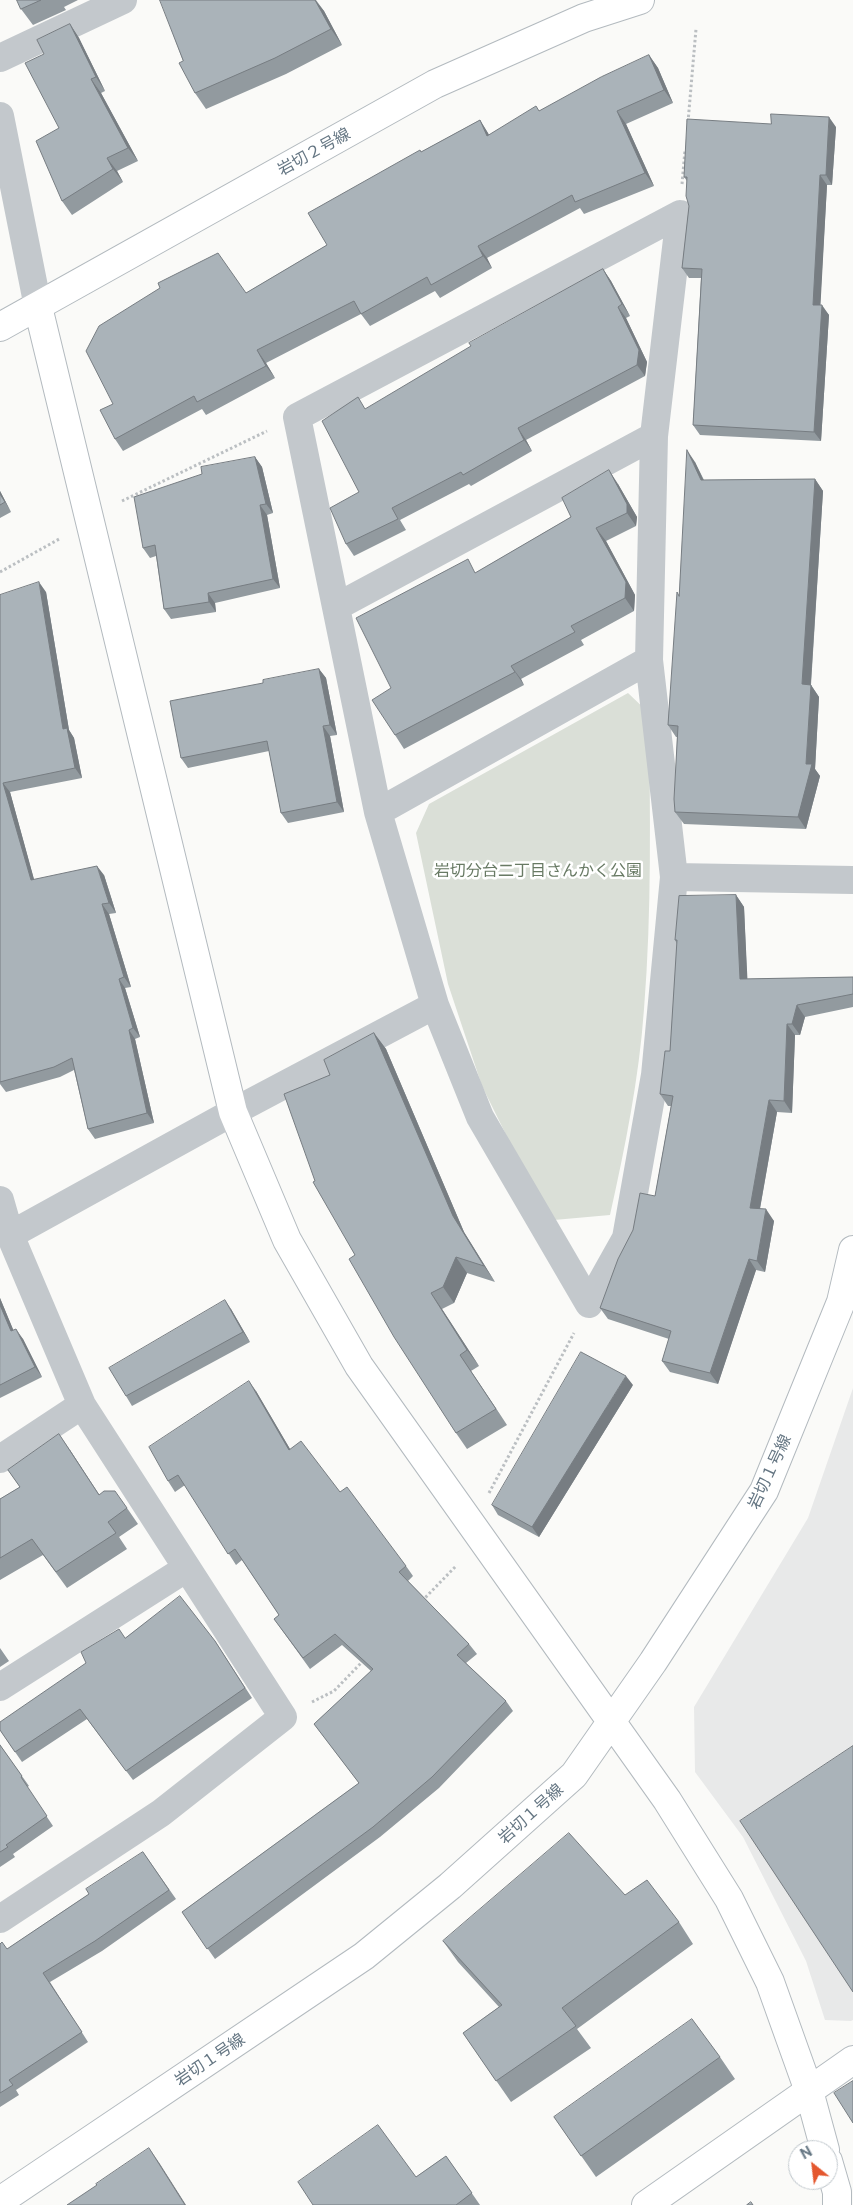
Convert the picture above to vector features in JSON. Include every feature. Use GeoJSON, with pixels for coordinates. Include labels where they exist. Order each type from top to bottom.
{"type":"FeatureCollection","features":[{"type":"Feature","properties":{"kind":"street"},"geometry":{"type":"LineString","coordinates":[[0,58],[122,0]]}},
{"type":"Feature","properties":{"kind":"street","name":"岩切２号線"},"geometry":{"type":"LineString","coordinates":[[0,327],[435,84],[584,18],[640,0]]}},
{"type":"Feature","properties":{"kind":"street"},"geometry":{"type":"LineString","coordinates":[[0,116],[38,307],[233,1112],[287,1240],[359,1366],[612,1720],[667,1800],[729,1899],[770,1982],[809,2091],[822,2140]]}},
{"type":"Feature","properties":{"kind":"street"},"geometry":{"type":"LineString","coordinates":[[589,1304],[480,1117],[435,1005],[378,812],[297,417],[680,214]]}},
{"type":"Feature","properties":{"kind":"street"},"geometry":{"type":"LineString","coordinates":[[589,1304],[626,1238],[655,1075],[674,877],[649,660],[654,436],[680,214]]}},
{"type":"Feature","properties":{"kind":"street"},"geometry":{"type":"LineString","coordinates":[[336,607],[654,436]]}},
{"type":"Feature","properties":{"kind":"street"},"geometry":{"type":"LineString","coordinates":[[378,812],[649,660]]}},
{"type":"Feature","properties":{"kind":"street"},"geometry":{"type":"LineString","coordinates":[[674,877],[853,880]]}},
{"type":"Feature","properties":{"kind":"street"},"geometry":{"type":"LineString","coordinates":[[10,1235],[233,1112],[435,1005]]}},
{"type":"Feature","properties":{"kind":"street"},"geometry":{"type":"LineString","coordinates":[[0,1200],[10,1235],[82,1405],[283,1716],[161,1814],[0,1919]]}},
{"type":"Feature","properties":{"kind":"street","name":"岩切１号線"},"geometry":{"type":"LineString","coordinates":[[0,2201],[364,1956],[450,1886],[574,1775],[713,1573],[764,1491],[838,1310],[853,1250]]}},
{"type":"Feature","properties":{"kind":"street"},"geometry":{"type":"LineString","coordinates":[[0,1459],[82,1405]]}},
{"type":"Feature","properties":{"kind":"street"},"geometry":{"type":"LineString","coordinates":[[0,1687],[187,1568]]}},
{"type":"Feature","properties":{"kind":"street"},"geometry":{"type":"LineString","coordinates":[[646,2205],[853,2060]]}},
{"type":"Feature","properties":{"kind":"street"},"geometry":{"type":"LineString","coordinates":[[836,2190],[837,2205]]}},
{"type":"Feature","properties":{"kind":"path"},"geometry":{"type":"LineString","coordinates":[[688,126],[696,29]]}},
{"type":"Feature","properties":{"kind":"path"},"geometry":{"type":"LineString","coordinates":[[680,214],[686,146]]}},
{"type":"Feature","properties":{"kind":"path"},"geometry":{"type":"LineString","coordinates":[[122,501],[297,417]]}},
{"type":"Feature","properties":{"kind":"path"},"geometry":{"type":"LineString","coordinates":[[0,572],[67,535]]}},
{"type":"Feature","properties":{"kind":"path"},"geometry":{"type":"LineString","coordinates":[[488,1495],[589,1304]]}},
{"type":"Feature","properties":{"kind":"path"},"geometry":{"type":"LineString","coordinates":[[415,1608],[456,1566]]}},
{"type":"Feature","properties":{"kind":"path"},"geometry":{"type":"LineString","coordinates":[[283,1716],[334,1692],[368,1656]]}},
{"type":"Feature","properties":{"kind":"shaded area"},"geometry":{"type":"Polygon","coordinates":[[[853,1388],[853,2020],[851,2021],[825,2020],[806,1961],[743,1837],[695,1772],[694,1707],[808,1518],[853,1388]]]}},
{"type":"Feature","properties":{"kind":"green space","name":"岩切分台二丁目さんかく公園"},"geometry":{"type":"Polygon","coordinates":[[[628,693],[649,713],[650,861],[647,972],[639,1061],[610,1215],[554,1220],[522,1167],[482,1086],[448,984],[416,833],[429,804],[628,693]]]}},
{"type":"Feature","properties":{"kind":"building"},"geometry":{"type":"Polygon","coordinates":[[[17,0],[41,0],[21,9],[17,0]]]}},
{"type":"Feature","properties":{"kind":"building"},"geometry":{"type":"Polygon","coordinates":[[[160,0],[315,0],[331,29],[275,58],[195,93],[179,63],[183,61],[160,0]]]}},
{"type":"Feature","properties":{"kind":"building"},"geometry":{"type":"Polygon","coordinates":[[[70,24],[96,77],[91,79],[128,148],[107,158],[113,169],[62,201],[36,141],[59,128],[25,63],[44,54],[37,40],[70,24]]]}},
{"type":"Feature","properties":{"kind":"building"},"geometry":{"type":"Polygon","coordinates":[[[649,55],[664,90],[617,111],[645,173],[575,202],[572,195],[478,246],[483,256],[431,285],[427,277],[361,314],[354,301],[257,350],[266,366],[197,402],[194,396],[115,439],[100,410],[113,404],[86,351],[99,326],[160,288],[158,283],[218,253],[246,293],[327,245],[308,213],[420,150],[421,152],[480,120],[487,136],[536,106],[539,111],[601,77],[649,55]]]}},
{"type":"Feature","properties":{"kind":"building"},"geometry":{"type":"Polygon","coordinates":[[[771,114],[829,117],[826,175],[820,175],[813,305],[822,305],[814,432],[693,425],[702,269],[682,268],[689,206],[686,196],[687,177],[684,177],[687,119],[771,124],[771,114]]]}},
{"type":"Feature","properties":{"kind":"building"},"geometry":{"type":"Polygon","coordinates":[[[603,269],[622,304],[618,307],[639,350],[637,365],[518,428],[524,440],[463,475],[461,472],[392,508],[398,519],[346,544],[330,508],[359,492],[322,421],[358,397],[365,409],[471,346],[469,343],[603,269]]]}},
{"type":"Feature","properties":{"kind":"building"},"geometry":{"type":"Polygon","coordinates":[[[687,450],[701,480],[815,479],[802,684],[811,685],[806,764],[812,764],[798,817],[675,812],[678,726],[668,725],[677,592],[679,596],[687,450]]]}},
{"type":"Feature","properties":{"kind":"building"},"geometry":{"type":"Polygon","coordinates":[[[255,457],[266,504],[260,505],[273,579],[208,593],[209,602],[164,609],[155,545],[143,548],[134,497],[202,474],[201,467],[255,457]]]}},
{"type":"Feature","properties":{"kind":"building"},"geometry":{"type":"Polygon","coordinates":[[[609,470],[627,504],[627,513],[596,528],[626,582],[625,598],[571,626],[575,632],[511,666],[515,672],[395,735],[372,700],[391,688],[356,618],[468,559],[475,573],[571,517],[562,498],[609,470]]]}},
{"type":"Feature","properties":{"kind":"building"},"geometry":{"type":"Polygon","coordinates":[[[0,494],[5,502],[0,505],[0,494]]]}},
{"type":"Feature","properties":{"kind":"building"},"geometry":{"type":"Polygon","coordinates":[[[39,582],[63,729],[67,728],[75,768],[3,783],[31,880],[97,866],[109,903],[102,904],[124,977],[119,979],[133,1028],[129,1030],[147,1113],[88,1129],[72,1058],[54,1067],[0,1082],[0,595],[39,582]]]}},
{"type":"Feature","properties":{"kind":"building"},"geometry":{"type":"Polygon","coordinates":[[[319,669],[330,725],[323,726],[337,802],[281,813],[267,741],[181,758],[170,701],[263,683],[263,680],[319,669]]]}},
{"type":"Feature","properties":{"kind":"building"},"geometry":{"type":"Polygon","coordinates":[[[736,895],[740,979],[853,977],[853,994],[797,1005],[792,1024],[787,1024],[784,1101],[769,1100],[750,1208],[766,1209],[757,1261],[749,1259],[710,1373],[662,1361],[671,1331],[600,1308],[618,1259],[633,1230],[640,1193],[655,1196],[673,1096],[660,1094],[665,1051],[670,1051],[679,896],[736,895]]]}},
{"type":"Feature","properties":{"kind":"building"},"geometry":{"type":"Polygon","coordinates":[[[374,1033],[453,1216],[484,1266],[456,1257],[443,1287],[431,1293],[467,1350],[460,1355],[496,1409],[456,1433],[394,1337],[349,1259],[355,1255],[313,1182],[315,1181],[284,1094],[330,1075],[324,1060],[374,1033]]]}},
{"type":"Feature","properties":{"kind":"building"},"geometry":{"type":"Polygon","coordinates":[[[225,1300],[243,1332],[126,1396],[109,1368],[225,1300]]]}},
{"type":"Feature","properties":{"kind":"building"},"geometry":{"type":"Polygon","coordinates":[[[0,1305],[11,1331],[16,1329],[35,1367],[0,1385],[0,1305]]]}},
{"type":"Feature","properties":{"kind":"building"},"geometry":{"type":"Polygon","coordinates":[[[581,1352],[626,1376],[532,1527],[492,1505],[581,1352]]]}},
{"type":"Feature","properties":{"kind":"building"},"geometry":{"type":"Polygon","coordinates":[[[249,1381],[289,1450],[301,1441],[340,1492],[347,1487],[406,1566],[399,1572],[469,1644],[457,1655],[506,1701],[432,1777],[373,1827],[207,1949],[182,1912],[359,1783],[314,1724],[373,1669],[335,1634],[303,1658],[274,1619],[279,1615],[235,1549],[228,1554],[178,1475],[168,1481],[149,1447],[249,1381]]]}},
{"type":"Feature","properties":{"kind":"building"},"geometry":{"type":"Polygon","coordinates":[[[59,1434],[99,1495],[104,1491],[115,1491],[127,1508],[108,1522],[116,1533],[56,1572],[32,1539],[0,1558],[0,1499],[20,1487],[8,1470],[59,1434]]]}},
{"type":"Feature","properties":{"kind":"building"},"geometry":{"type":"Polygon","coordinates":[[[180,1596],[215,1641],[245,1688],[126,1771],[80,1709],[15,1752],[0,1730],[0,1722],[86,1663],[81,1652],[119,1629],[125,1638],[180,1596]]]}},
{"type":"Feature","properties":{"kind":"building"},"geometry":{"type":"Polygon","coordinates":[[[0,1745],[47,1816],[6,1845],[8,1847],[0,1852],[0,1745]]]}},
{"type":"Feature","properties":{"kind":"building"},"geometry":{"type":"Polygon","coordinates":[[[853,1746],[853,1992],[740,1821],[853,1746]]]}},
{"type":"Feature","properties":{"kind":"building"},"geometry":{"type":"Polygon","coordinates":[[[569,1833],[625,1895],[647,1880],[679,1922],[562,2008],[576,2026],[496,2081],[463,2033],[502,2005],[443,1941],[569,1833]]]}},
{"type":"Feature","properties":{"kind":"building"},"geometry":{"type":"Polygon","coordinates":[[[143,1852],[169,1890],[95,1941],[43,1973],[82,2032],[9,2080],[13,2085],[0,2093],[0,1944],[2,1942],[7,1949],[89,1894],[86,1889],[143,1852]]]}},
{"type":"Feature","properties":{"kind":"building"},"geometry":{"type":"Polygon","coordinates":[[[692,2019],[720,2057],[581,2156],[554,2117],[692,2019]]]}},
{"type":"Feature","properties":{"kind":"building"},"geometry":{"type":"Polygon","coordinates":[[[853,2081],[853,2123],[834,2093],[853,2081]]]}},
{"type":"Feature","properties":{"kind":"building"},"geometry":{"type":"Polygon","coordinates":[[[378,2125],[416,2177],[446,2156],[472,2193],[456,2205],[313,2205],[298,2182],[378,2125]]]}},
{"type":"Feature","properties":{"kind":"building"},"geometry":{"type":"Polygon","coordinates":[[[149,2148],[185,2205],[67,2205],[97,2185],[149,2148]]]}}]}
